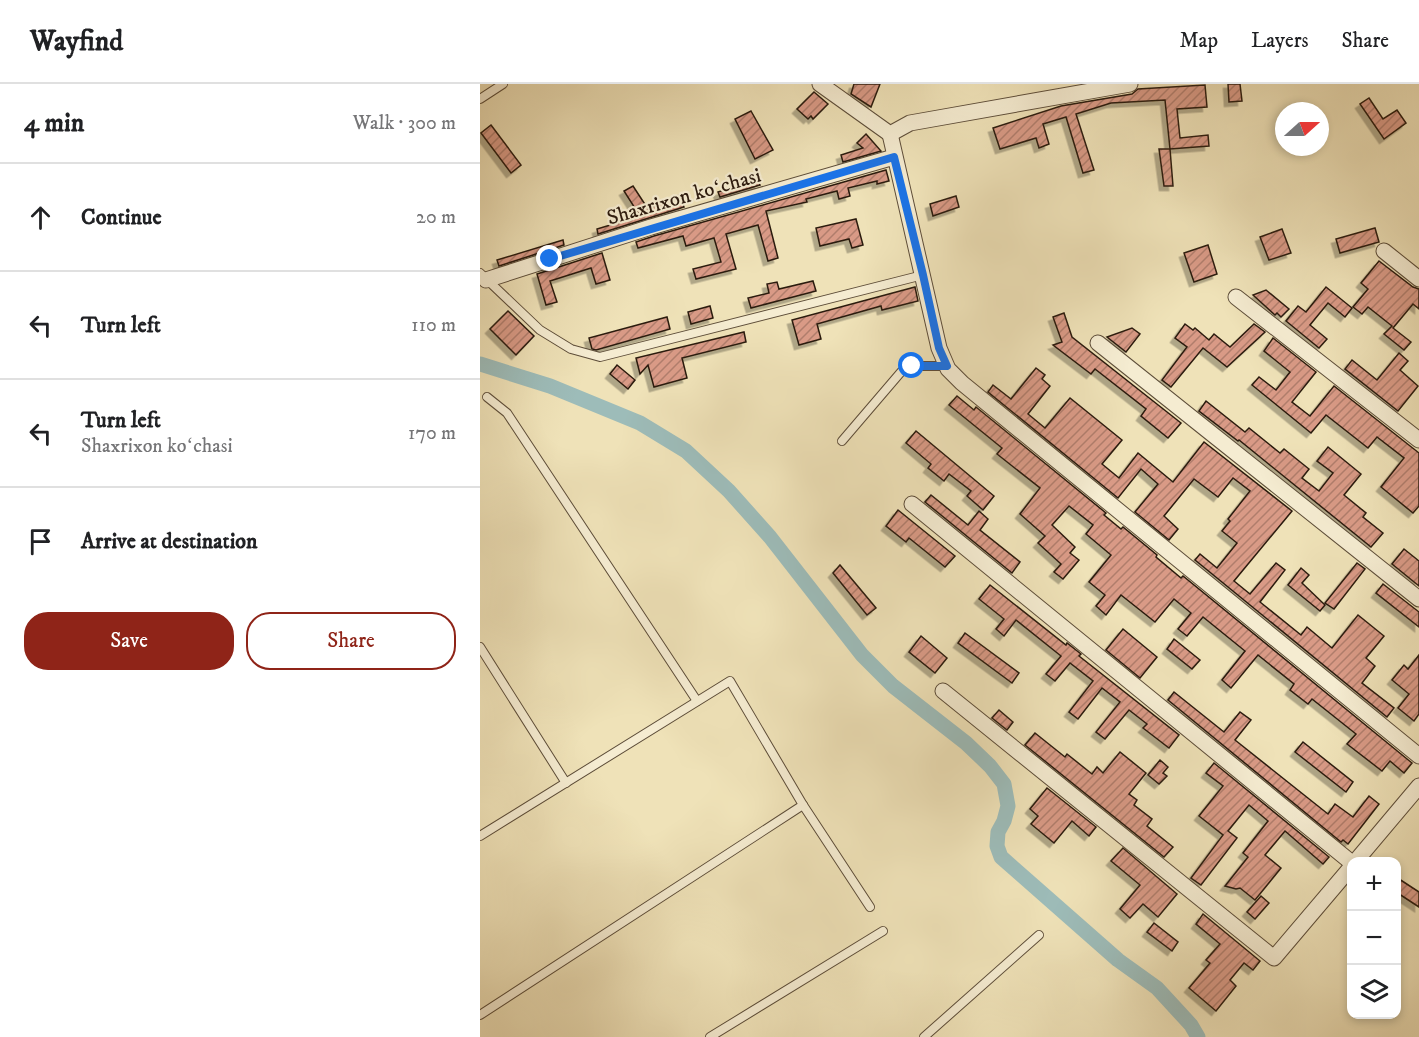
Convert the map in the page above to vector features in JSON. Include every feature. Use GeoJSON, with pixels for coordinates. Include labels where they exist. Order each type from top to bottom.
{"type":"FeatureCollection","features":[{"type":"Feature","properties":{"kind":"street"},"geometry":{"type":"LineString","coordinates":[[820,84],[890,134],[939,348],[947,366],[962,383],[1419,756]]}},
{"type":"Feature","properties":{"kind":"street"},"geometry":{"type":"LineString","coordinates":[[890,134],[910,123],[1130,84]]}},
{"type":"Feature","properties":{"kind":"street","name":"Shaxrixon koʻchasi"},"geometry":{"type":"LineString","coordinates":[[483,277],[894,157]]}},
{"type":"Feature","properties":{"kind":"street"},"geometry":{"type":"LineString","coordinates":[[1384,251],[1419,279]]}},
{"type":"Feature","properties":{"kind":"street"},"geometry":{"type":"LineString","coordinates":[[1236,297],[1419,440]]}},
{"type":"Feature","properties":{"kind":"street"},"geometry":{"type":"LineString","coordinates":[[1098,343],[1419,599]]}},
{"type":"Feature","properties":{"kind":"street"},"geometry":{"type":"LineString","coordinates":[[912,504],[1347,859]]}},
{"type":"Feature","properties":{"kind":"street"},"geometry":{"type":"LineString","coordinates":[[943,691],[1274,958],[1347,871]]}},
{"type":"Feature","properties":{"kind":"street"},"geometry":{"type":"LineString","coordinates":[[1359,857],[1419,786]]}},
{"type":"Feature","properties":{"kind":"lane"},"geometry":{"type":"LineString","coordinates":[[480,99],[502,84]]}},
{"type":"Feature","properties":{"kind":"lane"},"geometry":{"type":"LineString","coordinates":[[483,277],[540,330],[571,350],[600,357],[923,275]]}},
{"type":"Feature","properties":{"kind":"lane"},"geometry":{"type":"LineString","coordinates":[[842,441],[901,372],[912,366],[947,366]]}},
{"type":"Feature","properties":{"kind":"lane"},"geometry":{"type":"LineString","coordinates":[[487,397],[507,412],[697,701]]}},
{"type":"Feature","properties":{"kind":"lane"},"geometry":{"type":"LineString","coordinates":[[480,647],[566,783]]}},
{"type":"Feature","properties":{"kind":"lane"},"geometry":{"type":"LineString","coordinates":[[480,836],[730,681],[803,805],[870,906]]}},
{"type":"Feature","properties":{"kind":"lane"},"geometry":{"type":"LineString","coordinates":[[480,1015],[803,805]]}},
{"type":"Feature","properties":{"kind":"lane"},"geometry":{"type":"LineString","coordinates":[[711,1037],[883,931]]}},
{"type":"Feature","properties":{"kind":"lane"},"geometry":{"type":"LineString","coordinates":[[924,1037],[1039,935]]}},
{"type":"Feature","properties":{"kind":"building"},"geometry":{"type":"Polygon","coordinates":[[[854,84],[880,84],[871,107],[851,94],[854,84]]]}},
{"type":"Feature","properties":{"kind":"building"},"geometry":{"type":"Polygon","coordinates":[[[1228,84],[1240,84],[1242,101],[1229,102],[1228,84]]]}},
{"type":"Feature","properties":{"kind":"building"},"geometry":{"type":"Polygon","coordinates":[[[1205,85],[1207,107],[1177,109],[1180,138],[1208,135],[1209,146],[1170,149],[1165,100],[1111,103],[1076,114],[1094,170],[1083,173],[1066,117],[1043,124],[1049,144],[1039,148],[1036,138],[1000,149],[993,128],[1061,106],[1132,94],[1138,89],[1205,85]]]}},
{"type":"Feature","properties":{"kind":"building"},"geometry":{"type":"Polygon","coordinates":[[[814,92],[828,104],[813,119],[811,116],[808,119],[797,109],[814,92]]]}},
{"type":"Feature","properties":{"kind":"building"},"geometry":{"type":"Polygon","coordinates":[[[1369,98],[1383,119],[1397,110],[1406,123],[1384,139],[1360,104],[1369,98]]]}},
{"type":"Feature","properties":{"kind":"building"},"geometry":{"type":"Polygon","coordinates":[[[751,111],[773,150],[755,159],[735,119],[751,111]]]}},
{"type":"Feature","properties":{"kind":"building"},"geometry":{"type":"Polygon","coordinates":[[[491,125],[521,165],[511,173],[481,133],[491,125]]]}},
{"type":"Feature","properties":{"kind":"building"},"geometry":{"type":"Polygon","coordinates":[[[866,134],[881,151],[843,162],[841,155],[863,148],[857,143],[866,134]]]}},
{"type":"Feature","properties":{"kind":"building"},"geometry":{"type":"Polygon","coordinates":[[[1159,149],[1170,149],[1173,186],[1164,186],[1159,149]]]}},
{"type":"Feature","properties":{"kind":"building"},"geometry":{"type":"Polygon","coordinates":[[[886,170],[889,181],[877,184],[877,181],[848,188],[850,196],[839,199],[837,191],[806,199],[807,202],[766,211],[778,258],[768,261],[758,225],[726,234],[736,269],[696,279],[693,269],[721,262],[714,238],[686,246],[683,236],[638,248],[636,242],[654,236],[886,170]]]}},
{"type":"Feature","properties":{"kind":"building"},"geometry":{"type":"Polygon","coordinates":[[[757,180],[760,185],[720,197],[718,192],[757,180]]]}},
{"type":"Feature","properties":{"kind":"building"},"geometry":{"type":"Polygon","coordinates":[[[633,186],[648,209],[679,195],[684,207],[598,234],[597,229],[640,216],[624,191],[633,186]]]}},
{"type":"Feature","properties":{"kind":"building"},"geometry":{"type":"Polygon","coordinates":[[[956,196],[959,207],[933,216],[930,204],[956,196]]]}},
{"type":"Feature","properties":{"kind":"building"},"geometry":{"type":"Polygon","coordinates":[[[856,219],[863,245],[852,248],[849,239],[820,246],[816,228],[856,219]]]}},
{"type":"Feature","properties":{"kind":"building"},"geometry":{"type":"Polygon","coordinates":[[[1375,228],[1379,242],[1340,253],[1336,239],[1375,228]]]}},
{"type":"Feature","properties":{"kind":"building"},"geometry":{"type":"Polygon","coordinates":[[[1282,229],[1291,253],[1269,260],[1260,237],[1282,229]]]}},
{"type":"Feature","properties":{"kind":"building"},"geometry":{"type":"Polygon","coordinates":[[[563,240],[564,245],[499,266],[497,260],[563,240]]]}},
{"type":"Feature","properties":{"kind":"building"},"geometry":{"type":"Polygon","coordinates":[[[1208,245],[1217,274],[1194,282],[1184,253],[1208,245]]]}},
{"type":"Feature","properties":{"kind":"building"},"geometry":{"type":"Polygon","coordinates":[[[602,253],[610,280],[596,284],[591,268],[550,281],[557,302],[546,305],[537,274],[602,253]]]}},
{"type":"Feature","properties":{"kind":"building"},"geometry":{"type":"Polygon","coordinates":[[[1379,261],[1413,287],[1419,289],[1419,309],[1413,304],[1393,328],[1411,342],[1404,350],[1384,334],[1392,326],[1368,307],[1362,314],[1353,307],[1368,289],[1361,283],[1379,261]]]}},
{"type":"Feature","properties":{"kind":"building"},"geometry":{"type":"Polygon","coordinates":[[[813,281],[816,291],[751,308],[748,298],[769,293],[767,284],[777,282],[779,289],[813,281]]]}},
{"type":"Feature","properties":{"kind":"building"},"geometry":{"type":"Polygon","coordinates":[[[915,287],[918,301],[882,310],[881,306],[817,324],[821,339],[799,345],[792,320],[915,287]]]}},
{"type":"Feature","properties":{"kind":"building"},"geometry":{"type":"Polygon","coordinates":[[[1326,287],[1352,308],[1345,317],[1328,303],[1310,325],[1327,339],[1319,348],[1286,321],[1298,306],[1306,312],[1326,287]]]}},
{"type":"Feature","properties":{"kind":"building"},"geometry":{"type":"Polygon","coordinates":[[[1266,290],[1289,309],[1281,317],[1277,313],[1275,315],[1253,295],[1266,290]]]}},
{"type":"Feature","properties":{"kind":"building"},"geometry":{"type":"Polygon","coordinates":[[[710,306],[713,318],[691,324],[688,312],[710,306]]]}},
{"type":"Feature","properties":{"kind":"building"},"geometry":{"type":"Polygon","coordinates":[[[508,311],[534,336],[516,355],[490,329],[508,311]]]}},
{"type":"Feature","properties":{"kind":"building"},"geometry":{"type":"Polygon","coordinates":[[[1064,313],[1072,337],[1181,423],[1168,438],[1141,416],[1146,409],[1095,369],[1091,374],[1053,345],[1062,342],[1053,317],[1064,313]]]}},
{"type":"Feature","properties":{"kind":"building"},"geometry":{"type":"Polygon","coordinates":[[[667,317],[670,329],[596,350],[592,349],[589,338],[667,317]]]}},
{"type":"Feature","properties":{"kind":"building"},"geometry":{"type":"Polygon","coordinates":[[[1185,324],[1193,330],[1195,328],[1209,340],[1214,334],[1230,347],[1254,324],[1265,332],[1227,367],[1203,348],[1171,387],[1162,380],[1187,347],[1175,338],[1185,324]]]}},
{"type":"Feature","properties":{"kind":"building"},"geometry":{"type":"Polygon","coordinates":[[[1132,328],[1140,334],[1126,352],[1107,337],[1132,328]]]}},
{"type":"Feature","properties":{"kind":"building"},"geometry":{"type":"Polygon","coordinates":[[[744,332],[746,342],[682,358],[687,378],[654,387],[648,365],[640,374],[636,358],[744,332]]]}},
{"type":"Feature","properties":{"kind":"building"},"geometry":{"type":"Polygon","coordinates":[[[1273,338],[1316,372],[1292,402],[1310,416],[1334,386],[1419,453],[1419,506],[1413,513],[1381,487],[1404,458],[1377,437],[1368,448],[1326,415],[1311,433],[1252,385],[1259,377],[1276,390],[1290,372],[1264,351],[1273,338]]]}},
{"type":"Feature","properties":{"kind":"building"},"geometry":{"type":"Polygon","coordinates":[[[1399,353],[1408,361],[1400,370],[1418,386],[1398,411],[1345,369],[1352,360],[1377,380],[1399,353]]]}},
{"type":"Feature","properties":{"kind":"building"},"geometry":{"type":"Polygon","coordinates":[[[617,365],[635,380],[628,389],[610,374],[617,365]]]}},
{"type":"Feature","properties":{"kind":"building"},"geometry":{"type":"Polygon","coordinates":[[[1036,368],[1045,375],[1042,379],[1050,386],[1028,414],[1045,428],[1070,398],[1122,440],[1102,464],[1119,478],[1138,453],[1173,482],[1204,442],[1292,511],[1234,581],[1250,594],[1276,563],[1285,570],[1260,602],[1301,635],[1307,627],[1332,648],[1358,615],[1384,636],[1366,658],[1375,666],[1362,683],[1394,708],[1387,717],[1195,560],[1200,554],[1217,568],[1237,543],[1222,531],[1230,521],[1228,519],[1250,491],[1233,478],[1218,497],[1194,479],[1164,516],[1178,529],[1169,540],[1135,512],[1158,484],[1141,469],[1118,498],[988,392],[993,385],[1011,399],[1036,368]]]}},
{"type":"Feature","properties":{"kind":"building"},"geometry":{"type":"Polygon","coordinates":[[[957,396],[974,410],[976,407],[1106,513],[1104,515],[1121,529],[1123,527],[1157,555],[1156,557],[1181,578],[1183,576],[1412,763],[1404,773],[1390,761],[1382,771],[1347,744],[1356,734],[1312,699],[1308,704],[1290,690],[1294,684],[1258,655],[1231,688],[1222,680],[1245,651],[1203,617],[1187,636],[1178,629],[1191,613],[1174,599],[1155,622],[1121,595],[1106,615],[1096,606],[1105,595],[1089,582],[1111,555],[1086,534],[1093,525],[1069,506],[1052,525],[1075,547],[1070,553],[1079,560],[1063,579],[1054,572],[1061,564],[1038,543],[1045,536],[1020,514],[1040,488],[997,454],[1002,448],[949,405],[957,396]]]}},
{"type":"Feature","properties":{"kind":"building"},"geometry":{"type":"Polygon","coordinates":[[[1206,401],[1245,432],[1249,428],[1280,453],[1284,449],[1309,469],[1302,478],[1319,491],[1333,473],[1317,461],[1328,447],[1361,474],[1344,495],[1366,513],[1363,517],[1383,533],[1371,547],[1239,440],[1199,411],[1206,401]]]}},
{"type":"Feature","properties":{"kind":"building"},"geometry":{"type":"Polygon","coordinates":[[[916,431],[994,496],[983,510],[967,496],[971,491],[949,474],[944,481],[928,468],[931,464],[906,443],[916,431]]]}},
{"type":"Feature","properties":{"kind":"building"},"geometry":{"type":"Polygon","coordinates":[[[931,495],[968,525],[979,511],[988,519],[980,530],[1020,562],[1012,573],[925,502],[931,495]]]}},
{"type":"Feature","properties":{"kind":"building"},"geometry":{"type":"Polygon","coordinates":[[[898,510],[955,556],[945,567],[909,538],[906,542],[886,526],[898,510]]]}},
{"type":"Feature","properties":{"kind":"building"},"geometry":{"type":"Polygon","coordinates":[[[1404,549],[1419,561],[1419,586],[1392,564],[1404,549]]]}},
{"type":"Feature","properties":{"kind":"building"},"geometry":{"type":"Polygon","coordinates":[[[1357,563],[1365,569],[1334,609],[1325,603],[1357,563]]]}},
{"type":"Feature","properties":{"kind":"building"},"geometry":{"type":"Polygon","coordinates":[[[840,565],[876,608],[867,615],[833,573],[840,565]]]}},
{"type":"Feature","properties":{"kind":"building"},"geometry":{"type":"Polygon","coordinates":[[[1301,568],[1309,575],[1302,583],[1325,605],[1320,611],[1288,585],[1301,568]]]}},
{"type":"Feature","properties":{"kind":"building"},"geometry":{"type":"Polygon","coordinates":[[[1383,584],[1419,612],[1419,627],[1376,593],[1383,584]]]}},
{"type":"Feature","properties":{"kind":"building"},"geometry":{"type":"Polygon","coordinates":[[[990,585],[1066,645],[1067,643],[1081,654],[1079,656],[1179,735],[1169,748],[1143,728],[1147,724],[1129,710],[1105,739],[1096,732],[1120,702],[1102,688],[1078,719],[1069,712],[1093,681],[1070,663],[1055,681],[1046,674],[1061,656],[1016,620],[1004,636],[996,629],[1004,619],[979,599],[990,585]]]}},
{"type":"Feature","properties":{"kind":"building"},"geometry":{"type":"Polygon","coordinates":[[[1123,629],[1157,657],[1140,678],[1106,650],[1123,629]]]}},
{"type":"Feature","properties":{"kind":"building"},"geometry":{"type":"Polygon","coordinates":[[[965,633],[1019,673],[1012,683],[958,643],[965,633]]]}},
{"type":"Feature","properties":{"kind":"building"},"geometry":{"type":"Polygon","coordinates":[[[921,636],[947,658],[935,673],[909,652],[921,636]]]}},
{"type":"Feature","properties":{"kind":"building"},"geometry":{"type":"Polygon","coordinates":[[[1174,639],[1200,660],[1192,669],[1167,649],[1174,639]]]}},
{"type":"Feature","properties":{"kind":"building"},"geometry":{"type":"Polygon","coordinates":[[[1419,655],[1419,714],[1414,721],[1398,708],[1409,694],[1392,680],[1404,665],[1408,669],[1419,655]]]}},
{"type":"Feature","properties":{"kind":"building"},"geometry":{"type":"Polygon","coordinates":[[[1174,692],[1224,732],[1240,712],[1251,720],[1235,740],[1328,814],[1335,804],[1353,817],[1369,796],[1379,804],[1348,844],[1343,840],[1341,842],[1168,700],[1174,692]]]}},
{"type":"Feature","properties":{"kind":"building"},"geometry":{"type":"Polygon","coordinates":[[[999,710],[1013,722],[1007,730],[992,718],[999,710]]]}},
{"type":"Feature","properties":{"kind":"building"},"geometry":{"type":"Polygon","coordinates":[[[1035,733],[1065,757],[1067,754],[1092,774],[1097,767],[1103,773],[1120,752],[1146,773],[1129,794],[1137,800],[1134,805],[1152,819],[1147,826],[1173,847],[1164,857],[1025,745],[1035,733]]]}},
{"type":"Feature","properties":{"kind":"building"},"geometry":{"type":"Polygon","coordinates":[[[1303,742],[1353,782],[1346,792],[1295,752],[1303,742]]]}},
{"type":"Feature","properties":{"kind":"building"},"geometry":{"type":"Polygon","coordinates":[[[1160,760],[1168,767],[1163,773],[1167,776],[1159,784],[1148,775],[1160,760]]]}},
{"type":"Feature","properties":{"kind":"building"},"geometry":{"type":"Polygon","coordinates":[[[1214,763],[1329,857],[1323,864],[1285,831],[1265,855],[1281,868],[1255,900],[1240,888],[1225,886],[1248,857],[1243,853],[1268,821],[1249,805],[1228,831],[1237,838],[1201,885],[1191,878],[1223,835],[1199,816],[1223,786],[1206,773],[1214,763]]]}},
{"type":"Feature","properties":{"kind":"building"},"geometry":{"type":"Polygon","coordinates":[[[1047,788],[1096,827],[1089,836],[1072,821],[1054,843],[1031,824],[1038,816],[1030,809],[1047,788]]]}},
{"type":"Feature","properties":{"kind":"building"},"geometry":{"type":"Polygon","coordinates":[[[1123,848],[1177,894],[1158,917],[1143,904],[1130,918],[1120,909],[1140,885],[1111,861],[1123,848]]]}},
{"type":"Feature","properties":{"kind":"building"},"geometry":{"type":"Polygon","coordinates":[[[1401,880],[1419,892],[1419,907],[1401,895],[1401,880]]]}},
{"type":"Feature","properties":{"kind":"building"},"geometry":{"type":"Polygon","coordinates":[[[1261,896],[1269,903],[1255,919],[1247,912],[1261,896]]]}},
{"type":"Feature","properties":{"kind":"building"},"geometry":{"type":"Polygon","coordinates":[[[1203,914],[1260,961],[1253,970],[1244,963],[1230,980],[1236,986],[1216,1011],[1189,988],[1210,963],[1206,960],[1220,944],[1196,924],[1203,914]]]}},
{"type":"Feature","properties":{"kind":"building"},"geometry":{"type":"Polygon","coordinates":[[[1154,923],[1178,942],[1172,951],[1147,932],[1154,923]]]}},
{"type":"Feature","properties":{"kind":"waterway"},"geometry":{"type":"LineString","coordinates":[[480,364],[550,386],[640,423],[686,451],[729,491],[770,537],[862,655],[893,686],[966,743],[990,766],[1004,784],[1008,806],[998,832],[997,846],[1001,857],[1118,960],[1157,988],[1191,1025],[1198,1037]]}},
{"type":"Feature","properties":{"kind":"route"},"geometry":{"type":"LineString","coordinates":[[550,259],[651,227],[894,157],[939,348],[947,366],[912,366]]}}]}
